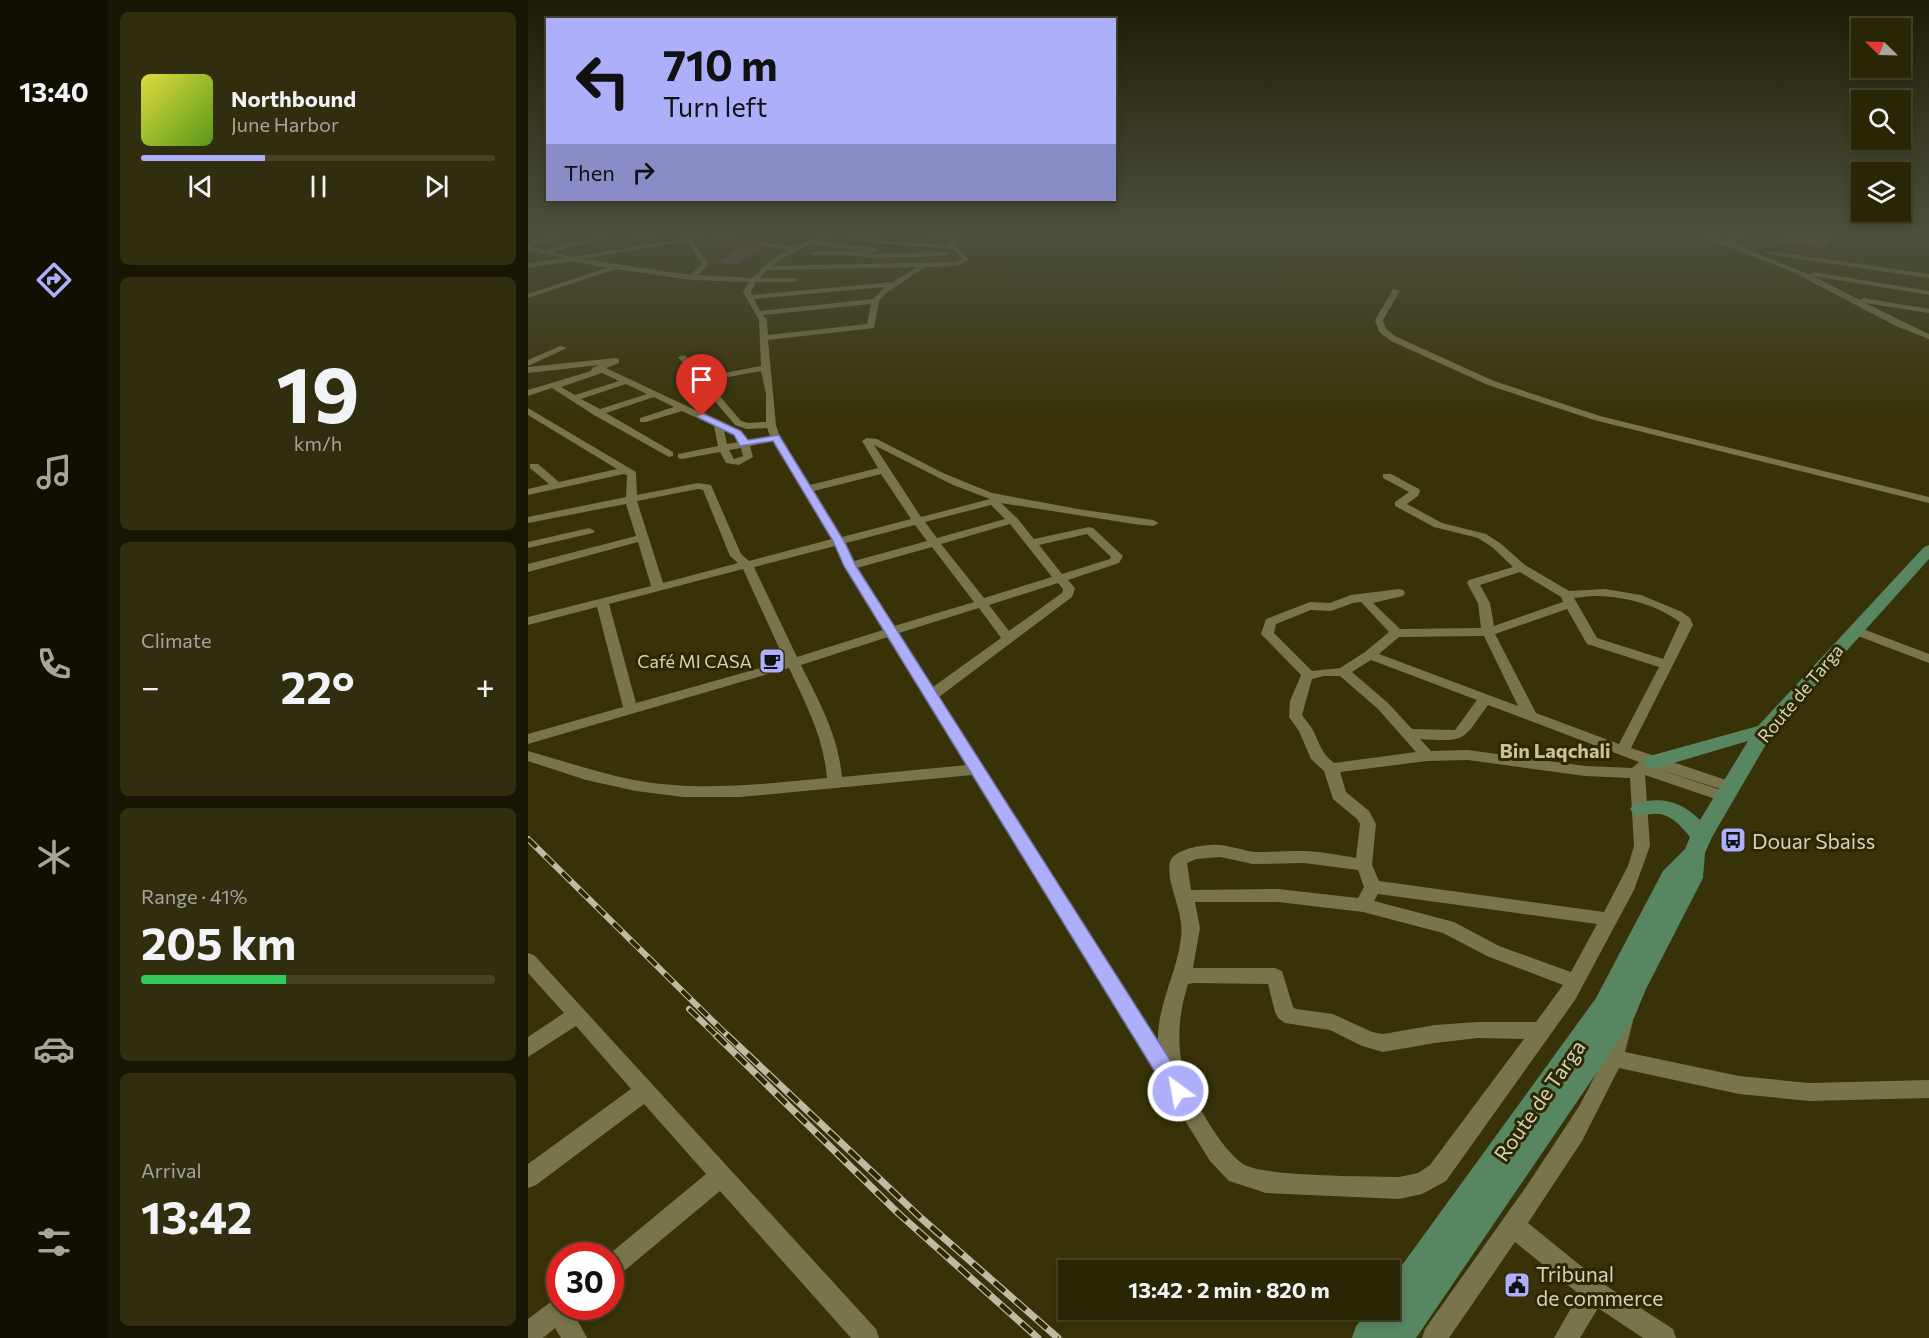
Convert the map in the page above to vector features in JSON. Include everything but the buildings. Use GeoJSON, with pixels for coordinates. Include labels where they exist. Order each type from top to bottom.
{"type":"FeatureCollection","features":[{"type":"Feature","properties":{"kind":"main road","name":"Route de Targa"},"geometry":{"type":"LineString","coordinates":[[1368,1338],[1447,1232],[1605,1006],[1671,877],[1697,844],[1765,730],[1929,550]]}},
{"type":"Feature","properties":{"kind":"main road"},"geometry":{"type":"LineString","coordinates":[[1643,767],[1765,730]]}},
{"type":"Feature","properties":{"kind":"main road"},"geometry":{"type":"LineString","coordinates":[[1641,809],[1655,806],[1678,812],[1689,820],[1697,844]]}},
{"type":"Feature","properties":{"kind":"main road","name":"Route de Targa"},"geometry":{"type":"LineString","coordinates":[[1397,1338],[1625,1010],[1634,988],[1692,878],[1697,844]]}},
{"type":"Feature","properties":{"kind":"street"},"geometry":{"type":"LineString","coordinates":[[749,297],[768,295]]}},
{"type":"Feature","properties":{"kind":"street"},"geometry":{"type":"LineString","coordinates":[[796,295],[796,322]]}},
{"type":"Feature","properties":{"kind":"street"},"geometry":{"type":"LineString","coordinates":[[821,320],[822,295]]}},
{"type":"Feature","properties":{"kind":"street"},"geometry":{"type":"LineString","coordinates":[[839,295],[849,295]]}},
{"type":"Feature","properties":{"kind":"street"},"geometry":{"type":"LineString","coordinates":[[761,313],[796,322],[821,320],[872,326],[875,302],[880,295]]}},
{"type":"Feature","properties":{"kind":"street"},"geometry":{"type":"LineString","coordinates":[[1393,295],[1379,320],[1382,330],[1394,339],[1491,384],[1645,432],[1929,500]]}},
{"type":"Feature","properties":{"kind":"street"},"geometry":{"type":"LineString","coordinates":[[1847,295],[1899,325],[1929,338]]}},
{"type":"Feature","properties":{"kind":"street"},"geometry":{"type":"LineString","coordinates":[[844,305],[845,296]]}},
{"type":"Feature","properties":{"kind":"street"},"geometry":{"type":"LineString","coordinates":[[749,297],[761,313],[763,320],[765,368],[773,431],[839,541],[850,566],[1178,1091],[1225,1164],[1250,1179],[1320,1186],[1412,1187],[1438,1173],[1542,1031],[1575,981],[1636,866],[1641,846],[1643,767]]}},
{"type":"Feature","properties":{"kind":"street"},"geometry":{"type":"LineString","coordinates":[[1852,298],[1929,311]]}},
{"type":"Feature","properties":{"kind":"street"},"geometry":{"type":"LineString","coordinates":[[763,338],[796,322],[821,320],[844,305],[875,302]]}},
{"type":"Feature","properties":{"kind":"street"},"geometry":{"type":"LineString","coordinates":[[528,363],[563,348]]}},
{"type":"Feature","properties":{"kind":"street"},"geometry":{"type":"LineString","coordinates":[[682,357],[738,423],[773,431]]}},
{"type":"Feature","properties":{"kind":"street"},"geometry":{"type":"LineString","coordinates":[[528,370],[616,361],[533,392],[528,382]]}},
{"type":"Feature","properties":{"kind":"street"},"geometry":{"type":"LineString","coordinates":[[700,380],[765,368]]}},
{"type":"Feature","properties":{"kind":"street"},"geometry":{"type":"LineString","coordinates":[[669,454],[556,387],[560,383],[601,370],[738,433],[748,457],[741,462],[730,460],[723,448],[718,424]]}},
{"type":"Feature","properties":{"kind":"street"},"geometry":{"type":"LineString","coordinates":[[574,398],[627,381]]}},
{"type":"Feature","properties":{"kind":"street"},"geometry":{"type":"LineString","coordinates":[[597,413],[655,394]]}},
{"type":"Feature","properties":{"kind":"street"},"geometry":{"type":"LineString","coordinates":[[643,420],[684,407]]}},
{"type":"Feature","properties":{"kind":"street"},"geometry":{"type":"LineString","coordinates":[[528,411],[632,474],[631,501],[658,587]]}},
{"type":"Feature","properties":{"kind":"street"},"geometry":{"type":"LineString","coordinates":[[682,456],[743,444],[773,431]]}},
{"type":"Feature","properties":{"kind":"street"},"geometry":{"type":"LineString","coordinates":[[1008,638],[918,521],[867,441],[877,442],[998,501],[1102,518],[1153,523]]}},
{"type":"Feature","properties":{"kind":"street"},"geometry":{"type":"LineString","coordinates":[[530,465],[557,485]]}},
{"type":"Feature","properties":{"kind":"street"},"geometry":{"type":"LineString","coordinates":[[528,492],[626,470]]}},
{"type":"Feature","properties":{"kind":"street"},"geometry":{"type":"LineString","coordinates":[[808,489],[884,470]]}},
{"type":"Feature","properties":{"kind":"street"},"geometry":{"type":"LineString","coordinates":[[1387,476],[1415,491],[1399,504],[1438,525],[1482,536],[1496,545],[1521,568],[1569,599],[1592,641],[1668,665]]}},
{"type":"Feature","properties":{"kind":"street"},"geometry":{"type":"LineString","coordinates":[[528,520],[698,486],[707,487],[736,556],[747,565],[795,662],[825,730],[832,752],[835,784]]}},
{"type":"Feature","properties":{"kind":"street"},"geometry":{"type":"LineString","coordinates":[[932,695],[1068,594],[1069,588],[998,501]]}},
{"type":"Feature","properties":{"kind":"street"},"geometry":{"type":"LineString","coordinates":[[528,621],[998,501]]}},
{"type":"Feature","properties":{"kind":"street"},"geometry":{"type":"LineString","coordinates":[[850,566],[1013,520]]}},
{"type":"Feature","properties":{"kind":"street"},"geometry":{"type":"LineString","coordinates":[[528,739],[795,662],[892,630],[1061,580],[1106,565],[1115,561],[1117,556],[1089,530],[1032,543]]}},
{"type":"Feature","properties":{"kind":"street"},"geometry":{"type":"LineString","coordinates":[[528,545],[589,531]]}},
{"type":"Feature","properties":{"kind":"street"},"geometry":{"type":"LineString","coordinates":[[528,568],[642,538]]}},
{"type":"Feature","properties":{"kind":"street"},"geometry":{"type":"LineString","coordinates":[[1521,568],[1473,584],[1484,603],[1488,632],[1530,715]]}},
{"type":"Feature","properties":{"kind":"street"},"geometry":{"type":"LineString","coordinates":[[1622,752],[1687,625],[1683,618],[1626,593],[1599,591],[1569,599],[1510,626],[1488,632],[1396,633],[1370,655],[1343,672],[1309,675],[1303,682],[1302,693],[1296,702],[1295,716],[1306,731],[1317,760],[1331,768],[1426,756],[1482,756],[1585,771],[1643,767]]}},
{"type":"Feature","properties":{"kind":"street"},"geometry":{"type":"LineString","coordinates":[[1309,675],[1267,634],[1270,622],[1310,606],[1331,607],[1351,599],[1399,593]]}},
{"type":"Feature","properties":{"kind":"street"},"geometry":{"type":"LineString","coordinates":[[1368,598],[1367,603],[1371,609],[1386,618],[1396,633]]}},
{"type":"Feature","properties":{"kind":"street"},"geometry":{"type":"LineString","coordinates":[[602,603],[631,710]]}},
{"type":"Feature","properties":{"kind":"street"},"geometry":{"type":"LineString","coordinates":[[1856,630],[1929,658]]}},
{"type":"Feature","properties":{"kind":"street"},"geometry":{"type":"LineString","coordinates":[[1370,655],[1622,752],[1643,767],[1727,792]]}},
{"type":"Feature","properties":{"kind":"street"},"geometry":{"type":"LineString","coordinates":[[1343,672],[1383,706],[1410,734],[1426,756]]}},
{"type":"Feature","properties":{"kind":"street"},"geometry":{"type":"LineString","coordinates":[[1410,734],[1442,736],[1460,733],[1485,699]]}},
{"type":"Feature","properties":{"kind":"street"},"geometry":{"type":"LineString","coordinates":[[528,756],[586,775],[636,786],[683,792],[740,792],[978,770]]}},
{"type":"Feature","properties":{"kind":"street"},"geometry":{"type":"LineString","coordinates":[[1331,768],[1339,795],[1363,815],[1368,824],[1364,865],[1373,887]]}},
{"type":"Feature","properties":{"kind":"street"},"geometry":{"type":"LineString","coordinates":[[1178,1091],[1168,1052],[1168,1036],[1169,1021],[1191,932],[1192,916],[1178,867],[1183,857],[1194,853],[1220,851],[1253,858],[1304,857],[1364,865]]}},
{"type":"Feature","properties":{"kind":"street"},"geometry":{"type":"LineString","coordinates":[[1373,887],[1427,892],[1608,919]]}},
{"type":"Feature","properties":{"kind":"street"},"geometry":{"type":"LineString","coordinates":[[1363,905],[1373,887]]}},
{"type":"Feature","properties":{"kind":"street"},"geometry":{"type":"LineString","coordinates":[[1185,898],[1202,894],[1261,894],[1332,899],[1363,905],[1448,927],[1493,951],[1575,981]]}},
{"type":"Feature","properties":{"kind":"street"},"geometry":{"type":"LineString","coordinates":[[528,960],[867,1338]]}},
{"type":"Feature","properties":{"kind":"street"},"geometry":{"type":"LineString","coordinates":[[1181,977],[1194,975],[1275,976],[1285,1012],[1292,1017],[1333,1022],[1369,1040],[1383,1043],[1435,1034],[1478,1030],[1542,1031]]}},
{"type":"Feature","properties":{"kind":"street"},"geometry":{"type":"LineString","coordinates":[[1434,1338],[1587,1113],[1620,1039],[1625,1010]]}},
{"type":"Feature","properties":{"kind":"street"},"geometry":{"type":"LineString","coordinates":[[528,1048],[578,1015]]}},
{"type":"Feature","properties":{"kind":"street"},"geometry":{"type":"LineString","coordinates":[[1612,1058],[1739,1084],[1809,1092],[1929,1089]]}},
{"type":"Feature","properties":{"kind":"street"},"geometry":{"type":"LineString","coordinates":[[528,1177],[646,1090]]}},
{"type":"Feature","properties":{"kind":"street"},"geometry":{"type":"LineString","coordinates":[[624,1256],[722,1176]]}},
{"type":"Feature","properties":{"kind":"street"},"geometry":{"type":"LineString","coordinates":[[1513,1225],[1594,1292],[1664,1338]]}},
{"type":"Feature","properties":{"kind":"street"},"geometry":{"type":"LineString","coordinates":[[1566,1338],[1594,1292]]}},
{"type":"Feature","properties":{"kind":"street"},"geometry":{"type":"LineString","coordinates":[[528,1335],[546,1320]]}},
{"type":"Feature","properties":{"kind":"street"},"geometry":{"type":"LineString","coordinates":[[566,1320],[575,1338]]}},
{"type":"Feature","properties":{"kind":"railway"},"geometry":{"type":"LineString","coordinates":[[528,839],[729,1037]]}},
{"type":"Feature","properties":{"kind":"railway"},"geometry":{"type":"LineString","coordinates":[[689,1009],[718,1037]]}},
{"type":"Feature","properties":{"kind":"railway"},"geometry":{"type":"LineString","coordinates":[[716,1035],[898,1213],[1038,1338]]}},
{"type":"Feature","properties":{"kind":"railway"},"geometry":{"type":"LineString","coordinates":[[727,1035],[921,1218],[1058,1338]]}},
{"type":"Feature","properties":{"kind":"place","name":"Café MI CASA"},"geometry":{"type":"Point","coordinates":[772,661]}},
{"type":"Feature","properties":{"kind":"place","name":"Douar Sbaiss"},"geometry":{"type":"Point","coordinates":[1733,840]}},
{"type":"Feature","properties":{"kind":"place","name":"Tribunal de commerce"},"geometry":{"type":"Point","coordinates":[1517,1285]}},
{"type":"Feature","properties":{"kind":"district","name":"Bin Laqchali"},"geometry":{"type":"Point","coordinates":[1555,750]}},
{"type":"Feature","properties":{"kind":"route"},"geometry":{"type":"LineString","coordinates":[[702,416],[738,433],[743,444],[776,438],[839,541],[850,566],[1178,1091]]}}]}
